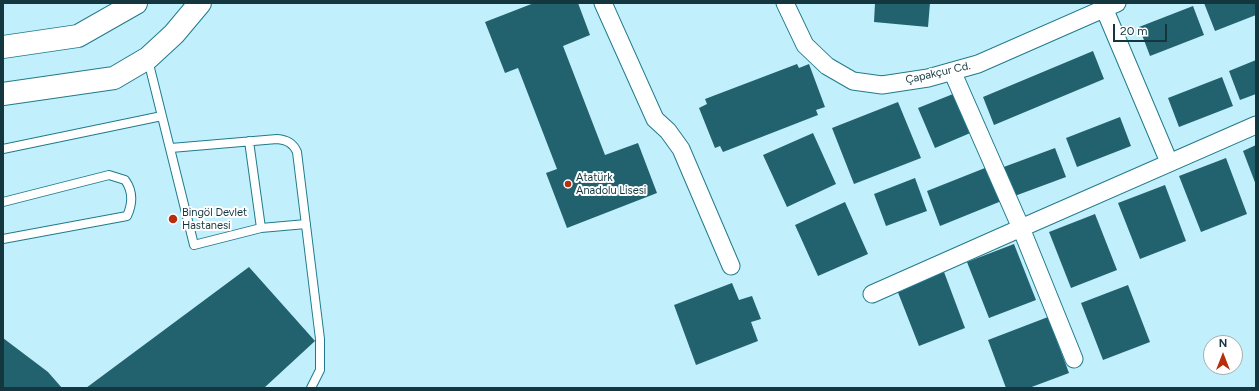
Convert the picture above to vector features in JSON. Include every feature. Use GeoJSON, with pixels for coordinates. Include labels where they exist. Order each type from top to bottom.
{"type":"FeatureCollection","features":[{"type":"Feature","properties":{"kind":"street"},"geometry":{"type":"LineString","coordinates":[[3,47],[78,36],[136,3]]}},
{"type":"Feature","properties":{"kind":"street"},"geometry":{"type":"LineString","coordinates":[[3,94],[114,78],[148,58],[174,34],[200,3]]}},
{"type":"Feature","properties":{"kind":"street"},"geometry":{"type":"LineString","coordinates":[[603,3],[655,119],[668,131],[681,149],[731,266]]}},
{"type":"Feature","properties":{"kind":"street","name":"Çapakçur Cd."},"geometry":{"type":"LineString","coordinates":[[785,3],[805,45],[827,66],[853,81],[882,85],[928,78],[978,64],[1111,6]]}},
{"type":"Feature","properties":{"kind":"street"},"geometry":{"type":"LineString","coordinates":[[1111,6],[1169,162]]}},
{"type":"Feature","properties":{"kind":"street"},"geometry":{"type":"LineString","coordinates":[[952,71],[1021,228],[1074,359]]}},
{"type":"Feature","properties":{"kind":"street"},"geometry":{"type":"LineString","coordinates":[[872,294],[1256,125]]}},
{"type":"Feature","properties":{"kind":"lane"},"geometry":{"type":"LineString","coordinates":[[148,58],[194,245],[261,228],[306,224]]}},
{"type":"Feature","properties":{"kind":"lane"},"geometry":{"type":"LineString","coordinates":[[3,149],[162,116]]}},
{"type":"Feature","properties":{"kind":"lane"},"geometry":{"type":"LineString","coordinates":[[170,148],[277,139],[284,140],[294,146],[297,152],[320,339],[320,370],[311,388]]}},
{"type":"Feature","properties":{"kind":"lane"},"geometry":{"type":"LineString","coordinates":[[249,141],[261,228]]}},
{"type":"Feature","properties":{"kind":"lane"},"geometry":{"type":"LineString","coordinates":[[3,202],[109,175],[125,180],[130,188],[132,199],[127,216],[3,239]]}},
{"type":"Feature","properties":{"kind":"building"},"geometry":{"type":"Polygon","coordinates":[[[534,3],[578,3],[590,35],[563,46],[605,155],[638,143],[657,193],[567,228],[546,173],[557,169],[518,68],[505,73],[485,22],[534,3]]]}},
{"type":"Feature","properties":{"kind":"building"},"geometry":{"type":"Polygon","coordinates":[[[875,3],[930,3],[928,27],[874,22],[875,3]]]}},
{"type":"Feature","properties":{"kind":"building"},"geometry":{"type":"Polygon","coordinates":[[[1204,3],[1256,3],[1256,15],[1215,31],[1204,3]]]}},
{"type":"Feature","properties":{"kind":"building"},"geometry":{"type":"Polygon","coordinates":[[[1193,6],[1204,35],[1150,56],[1139,27],[1193,6]]]}},
{"type":"Feature","properties":{"kind":"building"},"geometry":{"type":"Polygon","coordinates":[[[1093,51],[1104,79],[994,125],[983,97],[1093,51]]]}},
{"type":"Feature","properties":{"kind":"building"},"geometry":{"type":"Polygon","coordinates":[[[1256,60],[1256,94],[1240,100],[1229,71],[1256,60]]]}},
{"type":"Feature","properties":{"kind":"building"},"geometry":{"type":"Polygon","coordinates":[[[797,64],[799,68],[809,64],[825,107],[816,110],[818,115],[723,152],[720,146],[715,148],[699,108],[707,104],[705,99],[797,64]]]}},
{"type":"Feature","properties":{"kind":"building"},"geometry":{"type":"Polygon","coordinates":[[[1222,77],[1233,106],[1179,127],[1168,98],[1222,77]]]}},
{"type":"Feature","properties":{"kind":"building"},"geometry":{"type":"Polygon","coordinates":[[[958,92],[975,131],[935,148],[918,108],[958,92]]]}},
{"type":"Feature","properties":{"kind":"building"},"geometry":{"type":"Polygon","coordinates":[[[898,102],[921,158],[854,184],[832,128],[898,102]]]}},
{"type":"Feature","properties":{"kind":"building"},"geometry":{"type":"Polygon","coordinates":[[[1120,117],[1131,146],[1077,167],[1066,138],[1120,117]]]}},
{"type":"Feature","properties":{"kind":"building"},"geometry":{"type":"Polygon","coordinates":[[[813,133],[836,184],[787,207],[763,155],[813,133]]]}},
{"type":"Feature","properties":{"kind":"building"},"geometry":{"type":"Polygon","coordinates":[[[1256,145],[1256,185],[1243,151],[1256,145]]]}},
{"type":"Feature","properties":{"kind":"building"},"geometry":{"type":"Polygon","coordinates":[[[1055,148],[1066,177],[1012,197],[1001,168],[1055,148]]]}},
{"type":"Feature","properties":{"kind":"building"},"geometry":{"type":"Polygon","coordinates":[[[1226,158],[1247,214],[1201,232],[1179,176],[1226,158]]]}},
{"type":"Feature","properties":{"kind":"building"},"geometry":{"type":"Polygon","coordinates":[[[990,166],[1004,200],[940,226],[927,191],[990,166]]]}},
{"type":"Feature","properties":{"kind":"building"},"geometry":{"type":"Polygon","coordinates":[[[915,178],[927,211],[886,226],[874,194],[915,178]]]}},
{"type":"Feature","properties":{"kind":"building"},"geometry":{"type":"Polygon","coordinates":[[[1165,185],[1186,241],[1140,259],[1118,203],[1165,185]]]}},
{"type":"Feature","properties":{"kind":"building"},"geometry":{"type":"Polygon","coordinates":[[[845,202],[868,254],[818,276],[795,225],[845,202]]]}},
{"type":"Feature","properties":{"kind":"building"},"geometry":{"type":"Polygon","coordinates":[[[1095,214],[1117,270],[1071,288],[1049,232],[1095,214]]]}},
{"type":"Feature","properties":{"kind":"building"},"geometry":{"type":"Polygon","coordinates":[[[1014,244],[1036,300],[989,318],[967,262],[1014,244]]]}},
{"type":"Feature","properties":{"kind":"building"},"geometry":{"type":"Polygon","coordinates":[[[249,267],[315,341],[264,388],[86,388],[249,267]]]}},
{"type":"Feature","properties":{"kind":"building"},"geometry":{"type":"Polygon","coordinates":[[[944,272],[965,328],[919,346],[897,290],[944,272]]]}},
{"type":"Feature","properties":{"kind":"building"},"geometry":{"type":"Polygon","coordinates":[[[732,283],[739,300],[752,296],[761,319],[751,322],[758,341],[696,365],[674,305],[732,283]]]}},
{"type":"Feature","properties":{"kind":"building"},"geometry":{"type":"Polygon","coordinates":[[[1128,285],[1150,342],[1103,360],[1081,303],[1128,285]]]}},
{"type":"Feature","properties":{"kind":"building"},"geometry":{"type":"Polygon","coordinates":[[[1048,317],[1069,373],[1029,388],[1006,388],[988,340],[1048,317]]]}},
{"type":"Feature","properties":{"kind":"building"},"geometry":{"type":"Polygon","coordinates":[[[3,338],[48,372],[62,388],[3,388],[3,338]]]}},
{"type":"Feature","properties":{"kind":"place","name":"Atatürk Anadolu Lisesi"},"geometry":{"type":"Point","coordinates":[568,184]}},
{"type":"Feature","properties":{"kind":"place","name":"Bingöl Devlet Hastanesi"},"geometry":{"type":"Point","coordinates":[173,219]}}]}
